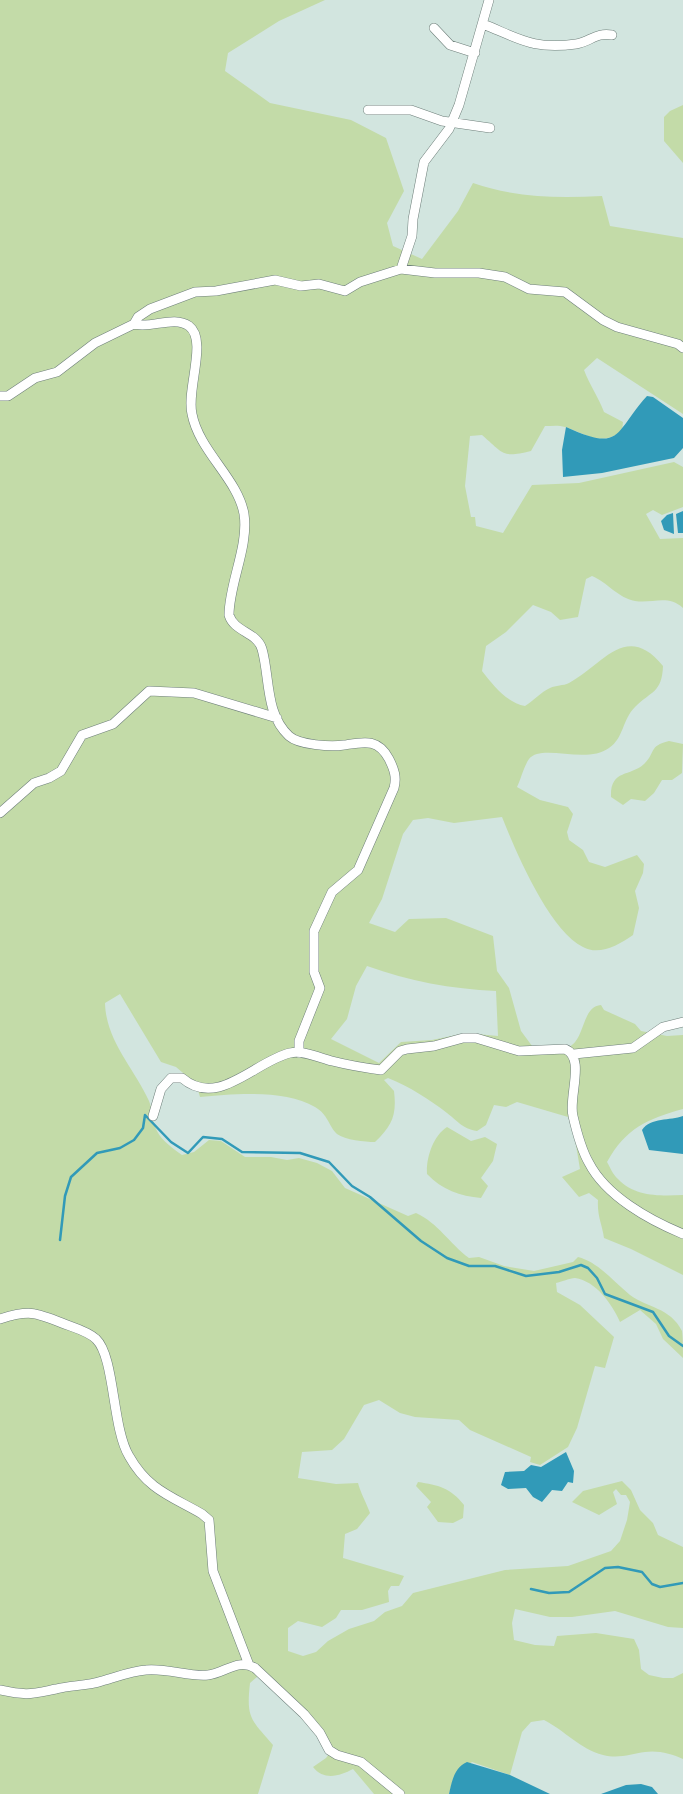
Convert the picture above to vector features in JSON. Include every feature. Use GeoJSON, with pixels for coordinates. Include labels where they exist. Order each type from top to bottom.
{"type":"FeatureCollection","features":[{"type":"Feature","properties":{"kind":"street"},"geometry":{"type":"LineString","coordinates":[[401,269],[412,236],[413,219],[424,162],[452,121],[489,0]]}},
{"type":"Feature","properties":{"kind":"street"},"geometry":{"type":"LineString","coordinates":[[483,24],[504,34],[545,47],[579,44],[602,33],[612,35]]}},
{"type":"Feature","properties":{"kind":"street"},"geometry":{"type":"LineString","coordinates":[[434,28],[450,45],[474,54]]}},
{"type":"Feature","properties":{"kind":"street"},"geometry":{"type":"LineString","coordinates":[[368,110],[411,110],[442,121],[490,128]]}},
{"type":"Feature","properties":{"kind":"street"},"geometry":{"type":"LineString","coordinates":[[0,396],[15,392],[36,378],[56,372],[95,343],[134,324],[138,317],[150,308],[195,292],[216,291],[275,280],[301,286],[319,284],[345,291],[360,282],[401,269],[435,273],[479,273],[505,278],[529,289],[565,292],[603,320],[617,327],[678,344],[683,348]]}},
{"type":"Feature","properties":{"kind":"street"},"geometry":{"type":"LineString","coordinates":[[134,324],[143,327],[164,323],[184,323],[190,326],[197,338],[198,350],[193,372],[191,412],[212,457],[234,488],[244,513],[244,532],[229,615],[234,624],[254,637],[262,648],[268,690],[277,718],[283,729],[300,742],[338,746],[362,741],[373,742],[385,752],[396,775],[394,788],[358,870],[332,892],[314,932],[314,972],[320,988],[299,1041],[299,1053]]}},
{"type":"Feature","properties":{"kind":"street"},"geometry":{"type":"LineString","coordinates":[[0,813],[34,783],[49,778],[61,771],[82,735],[113,724],[149,691],[194,693],[277,718]]}},
{"type":"Feature","properties":{"kind":"street"},"geometry":{"type":"LineString","coordinates":[[153,1116],[161,1089],[171,1078],[182,1078],[190,1085],[202,1089],[214,1088],[236,1081],[282,1055],[299,1053],[350,1066],[381,1070],[400,1051],[469,1038],[519,1051],[531,1052],[557,1048],[571,1051],[574,1054],[633,1048],[663,1028],[683,1022]]}},
{"type":"Feature","properties":{"kind":"street"},"geometry":{"type":"LineString","coordinates":[[574,1054],[575,1084],[571,1108],[588,1163],[599,1178],[626,1202],[683,1234]]}},
{"type":"Feature","properties":{"kind":"street"},"geometry":{"type":"LineString","coordinates":[[0,1318],[21,1312],[35,1312],[96,1339],[104,1351],[118,1425],[128,1455],[151,1486],[202,1514],[209,1520],[213,1571],[249,1665]]}},
{"type":"Feature","properties":{"kind":"street"},"geometry":{"type":"LineString","coordinates":[[0,1690],[26,1695],[89,1685],[138,1671],[163,1670],[208,1675],[236,1665],[249,1665],[255,1668],[304,1714],[332,1753],[361,1762],[400,1794]]}},
{"type":"Feature","properties":{"kind":"green space"},"geometry":{"type":"Polygon","coordinates":[[[0,0],[325,0],[279,21],[228,53],[225,71],[270,103],[351,120],[386,138],[404,191],[387,223],[393,246],[422,259],[458,211],[473,183],[505,192],[537,196],[602,196],[610,226],[683,238],[683,414],[597,358],[584,370],[604,412],[623,422],[622,431],[614,436],[600,439],[563,426],[545,426],[531,451],[514,454],[504,453],[482,435],[470,436],[465,486],[471,517],[475,517],[476,526],[503,533],[532,485],[579,483],[674,462],[683,467],[683,507],[662,515],[653,510],[646,514],[660,539],[683,538],[683,608],[672,601],[641,602],[623,597],[592,576],[586,579],[578,617],[560,620],[551,612],[533,605],[506,632],[486,646],[482,671],[506,697],[525,706],[552,687],[569,683],[615,651],[626,647],[637,647],[650,653],[663,666],[658,687],[631,712],[614,744],[599,753],[589,755],[544,753],[535,755],[527,762],[517,787],[540,800],[568,807],[573,814],[567,832],[569,840],[583,850],[589,862],[605,867],[637,855],[644,864],[643,873],[635,891],[639,908],[633,935],[615,946],[602,950],[583,947],[570,938],[546,908],[535,889],[502,817],[454,823],[428,818],[413,820],[403,834],[382,899],[369,923],[395,932],[409,919],[446,918],[493,936],[497,971],[509,988],[521,1031],[538,1054],[560,1051],[572,1045],[579,1035],[587,1015],[595,1007],[601,1005],[604,1010],[635,1024],[641,1031],[667,1036],[683,1035],[683,1109],[639,1126],[614,1150],[607,1162],[616,1177],[632,1189],[648,1194],[683,1195],[683,1275],[604,1238],[598,1200],[589,1193],[579,1197],[562,1177],[580,1169],[574,1133],[568,1117],[517,1102],[506,1107],[494,1105],[486,1125],[477,1131],[472,1130],[426,1098],[388,1078],[384,1080],[394,1091],[395,1107],[392,1120],[386,1131],[375,1142],[350,1139],[337,1134],[326,1117],[315,1107],[289,1097],[259,1094],[200,1097],[196,1084],[176,1067],[161,1062],[120,994],[105,1003],[107,1017],[115,1042],[149,1101],[154,1124],[159,1135],[182,1155],[194,1152],[209,1140],[221,1141],[245,1157],[271,1157],[287,1160],[299,1158],[317,1163],[332,1171],[345,1188],[408,1216],[416,1213],[424,1217],[469,1258],[479,1257],[504,1266],[534,1271],[573,1262],[578,1257],[585,1259],[605,1273],[630,1295],[665,1312],[677,1323],[682,1331],[683,1358],[663,1339],[656,1324],[640,1310],[620,1322],[608,1301],[590,1284],[575,1278],[556,1283],[557,1292],[580,1305],[614,1337],[605,1368],[595,1366],[577,1428],[568,1447],[540,1465],[530,1462],[531,1457],[470,1430],[459,1420],[415,1417],[400,1413],[379,1400],[364,1405],[344,1439],[332,1450],[302,1452],[298,1478],[336,1484],[358,1483],[370,1513],[357,1529],[345,1534],[343,1558],[404,1576],[399,1586],[391,1586],[388,1591],[389,1602],[362,1610],[341,1610],[336,1618],[322,1627],[298,1621],[288,1628],[288,1651],[303,1656],[316,1652],[328,1641],[349,1629],[374,1621],[385,1612],[402,1606],[413,1593],[505,1570],[568,1566],[611,1551],[620,1541],[627,1520],[630,1502],[626,1495],[621,1495],[616,1489],[613,1492],[617,1504],[599,1515],[572,1502],[583,1491],[622,1481],[631,1490],[640,1510],[653,1523],[658,1535],[683,1547],[683,1628],[668,1627],[615,1611],[572,1617],[550,1617],[515,1609],[512,1623],[514,1640],[535,1645],[554,1646],[557,1636],[596,1633],[634,1639],[639,1650],[641,1669],[649,1675],[673,1678],[683,1673],[683,1759],[670,1754],[655,1752],[620,1756],[603,1755],[579,1744],[544,1720],[531,1722],[522,1732],[510,1775],[472,1762],[454,1776],[449,1794],[374,1794],[353,1769],[343,1774],[327,1776],[313,1767],[326,1758],[332,1750],[301,1708],[264,1671],[250,1683],[249,1695],[252,1718],[273,1745],[258,1794],[0,1794],[0,0]],[[367,966],[356,986],[347,1019],[331,1039],[379,1063],[401,1042],[432,1040],[466,1033],[498,1036],[496,991],[430,983],[367,966]]]}},
{"type":"Feature","properties":{"kind":"green space"},"geometry":{"type":"Polygon","coordinates":[[[683,105],[683,163],[664,141],[664,117],[670,111],[683,105]]]}},
{"type":"Feature","properties":{"kind":"green space"},"geometry":{"type":"Polygon","coordinates":[[[669,741],[683,744],[682,773],[672,780],[662,780],[654,793],[645,801],[631,799],[623,805],[611,797],[612,788],[617,778],[639,768],[648,760],[658,745],[669,741]]]}},
{"type":"Feature","properties":{"kind":"green space"},"geometry":{"type":"Polygon","coordinates":[[[447,1127],[471,1141],[485,1137],[497,1144],[493,1161],[481,1178],[488,1186],[481,1198],[466,1196],[445,1188],[427,1174],[431,1148],[438,1136],[447,1127]]]}},
{"type":"Feature","properties":{"kind":"green space"},"geometry":{"type":"Polygon","coordinates":[[[418,1482],[438,1486],[449,1491],[459,1499],[464,1505],[463,1518],[453,1523],[438,1522],[427,1507],[431,1502],[416,1486],[418,1482]]]}},
{"type":"Feature","properties":{"kind":"water"},"geometry":{"type":"Polygon","coordinates":[[[647,396],[653,397],[683,418],[683,448],[674,458],[602,473],[563,477],[562,450],[566,427],[584,435],[608,438],[615,435],[622,428],[647,396]]]}},
{"type":"Feature","properties":{"kind":"water"},"geometry":{"type":"Polygon","coordinates":[[[683,511],[683,533],[678,533],[676,514],[683,511]]]}},
{"type":"Feature","properties":{"kind":"water"},"geometry":{"type":"Polygon","coordinates":[[[673,513],[674,534],[664,530],[661,521],[667,515],[673,513]]]}},
{"type":"Feature","properties":{"kind":"water"},"geometry":{"type":"Polygon","coordinates":[[[683,1116],[683,1154],[649,1150],[642,1130],[646,1126],[656,1121],[683,1116]]]}},
{"type":"Feature","properties":{"kind":"water"},"geometry":{"type":"Polygon","coordinates":[[[566,1452],[574,1471],[573,1483],[568,1482],[562,1491],[552,1490],[542,1502],[533,1497],[526,1488],[508,1489],[501,1485],[505,1472],[524,1471],[531,1465],[541,1467],[566,1452]]]}},
{"type":"Feature","properties":{"kind":"water"},"geometry":{"type":"Polygon","coordinates":[[[467,1762],[510,1775],[550,1794],[449,1794],[456,1771],[467,1762]]]}},
{"type":"Feature","properties":{"kind":"water"},"geometry":{"type":"Polygon","coordinates":[[[641,1784],[652,1787],[658,1794],[601,1794],[626,1785],[641,1784]]]}},
{"type":"Feature","properties":{"kind":"waterway"},"geometry":{"type":"LineString","coordinates":[[60,1240],[65,1196],[71,1177],[97,1153],[120,1148],[134,1140],[143,1128],[145,1115],[171,1142],[188,1153],[203,1137],[222,1139],[242,1152],[300,1153],[329,1162],[352,1186],[370,1197],[421,1241],[447,1258],[469,1266],[495,1266],[526,1276],[559,1272],[581,1265],[588,1268],[597,1278],[605,1294],[653,1312],[669,1336],[683,1346]]}},
{"type":"Feature","properties":{"kind":"waterway"},"geometry":{"type":"LineString","coordinates":[[531,1589],[549,1593],[569,1592],[605,1568],[618,1567],[642,1572],[652,1584],[660,1587],[683,1583]]}}]}
